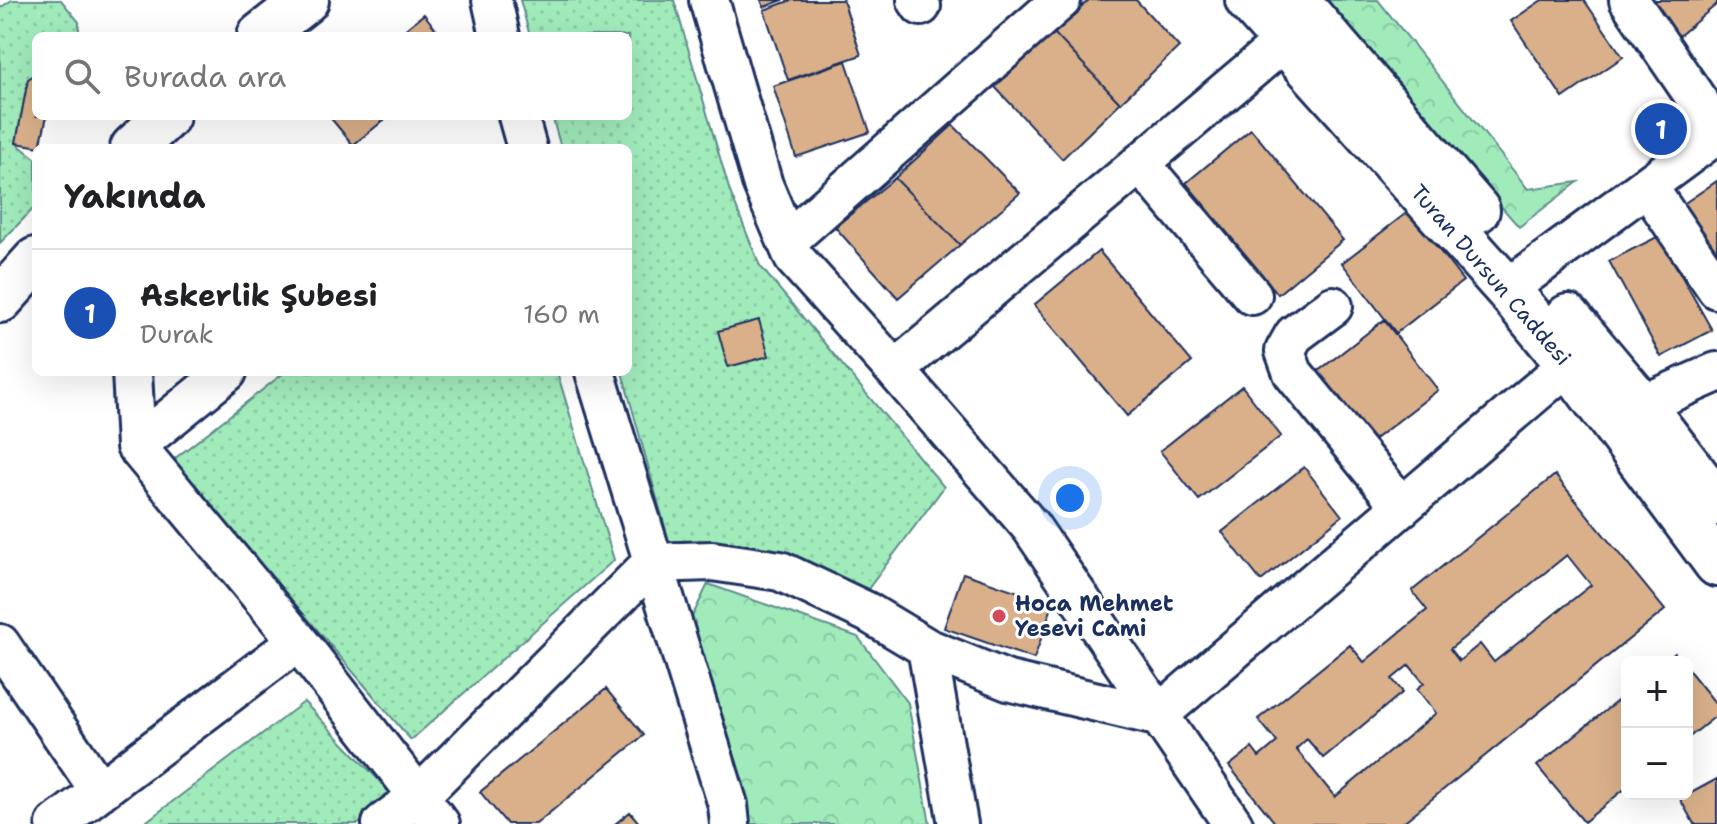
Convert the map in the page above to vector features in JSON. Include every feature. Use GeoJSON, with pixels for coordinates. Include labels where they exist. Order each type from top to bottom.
{"type":"FeatureCollection","features":[{"type":"Feature","properties":{"kind":"main road","name":"Turan Dursun Caddesi"},"geometry":{"type":"LineString","coordinates":[[1248,0],[1290,21],[1519,280],[1642,405],[1717,503]]}},
{"type":"Feature","properties":{"kind":"main road"},"geometry":{"type":"LineString","coordinates":[[137,144],[163,120]]}},
{"type":"Feature","properties":{"kind":"main road"},"geometry":{"type":"LineString","coordinates":[[0,300],[32,264]]}},
{"type":"Feature","properties":{"kind":"main road","name":"Turan Dursun Caddesi"},"geometry":{"type":"LineString","coordinates":[[1519,280],[1569,364],[1717,564]]}},
{"type":"Feature","properties":{"kind":"street"},"geometry":{"type":"LineString","coordinates":[[492,0],[499,32]]}},
{"type":"Feature","properties":{"kind":"street"},"geometry":{"type":"LineString","coordinates":[[709,0],[763,185],[794,258],[1031,527],[1233,824]]}},
{"type":"Feature","properties":{"kind":"street"},"geometry":{"type":"LineString","coordinates":[[787,241],[1061,0]]}},
{"type":"Feature","properties":{"kind":"street"},"geometry":{"type":"LineString","coordinates":[[1519,280],[1717,132],[1629,0]]}},
{"type":"Feature","properties":{"kind":"street"},"geometry":{"type":"LineString","coordinates":[[895,370],[1140,163],[1290,21]]}},
{"type":"Feature","properties":{"kind":"street"},"geometry":{"type":"LineString","coordinates":[[1140,163],[1252,295]]}},
{"type":"Feature","properties":{"kind":"street"},"geometry":{"type":"LineString","coordinates":[[1647,186],[1717,289]]}},
{"type":"Feature","properties":{"kind":"street"},"geometry":{"type":"LineString","coordinates":[[1333,306],[1294,335],[1285,351],[1293,373],[1402,507]]}},
{"type":"Feature","properties":{"kind":"street"},"geometry":{"type":"LineString","coordinates":[[1157,716],[1569,364]]}},
{"type":"Feature","properties":{"kind":"street"},"geometry":{"type":"LineString","coordinates":[[1642,405],[1717,372]]}},
{"type":"Feature","properties":{"kind":"street"},"geometry":{"type":"LineString","coordinates":[[132,376],[136,446],[298,641],[430,810]]}},
{"type":"Feature","properties":{"kind":"street"},"geometry":{"type":"LineString","coordinates":[[136,446],[222,376]]}},
{"type":"Feature","properties":{"kind":"street"},"geometry":{"type":"LineString","coordinates":[[596,376],[728,805],[730,824]]}},
{"type":"Feature","properties":{"kind":"street"},"geometry":{"type":"LineString","coordinates":[[382,824],[430,810],[652,563],[712,561],[780,571],[867,612],[927,648],[1008,681],[1157,716]]}},
{"type":"Feature","properties":{"kind":"street"},"geometry":{"type":"LineString","coordinates":[[56,824],[298,641]]}},
{"type":"Feature","properties":{"kind":"street"},"geometry":{"type":"LineString","coordinates":[[0,644],[100,791]]}},
{"type":"Feature","properties":{"kind":"street"},"geometry":{"type":"LineString","coordinates":[[927,648],[958,824]]}},
{"type":"Feature","properties":{"kind":"green space"},"geometry":{"type":"Polygon","coordinates":[[[12,0],[61,0],[79,22],[79,32],[32,32],[32,77],[28,80],[16,143],[32,156],[32,210],[0,243],[0,8],[12,0]]]}},
{"type":"Feature","properties":{"kind":"green space"},"geometry":{"type":"Polygon","coordinates":[[[520,0],[674,0],[730,192],[760,266],[944,487],[865,593],[670,545],[623,376],[632,376],[632,144],[560,144],[553,120],[632,120],[632,32],[529,32],[520,0]]]}},
{"type":"Feature","properties":{"kind":"green space"},"geometry":{"type":"Polygon","coordinates":[[[1321,0],[1378,0],[1528,189],[1578,182],[1519,227],[1321,0]]]}},
{"type":"Feature","properties":{"kind":"green space"},"geometry":{"type":"Polygon","coordinates":[[[280,376],[558,376],[614,560],[411,740],[173,460],[280,376]]]}},
{"type":"Feature","properties":{"kind":"green space"},"geometry":{"type":"Polygon","coordinates":[[[708,584],[858,637],[908,703],[930,824],[746,824],[741,791],[691,619],[708,584]]]}},
{"type":"Feature","properties":{"kind":"green space"},"geometry":{"type":"Polygon","coordinates":[[[304,702],[395,797],[358,824],[143,824],[304,702]]]}},
{"type":"Feature","properties":{"kind":"building"},"geometry":{"type":"Polygon","coordinates":[[[761,0],[783,0],[764,7],[761,0]]]}},
{"type":"Feature","properties":{"kind":"building"},"geometry":{"type":"Polygon","coordinates":[[[792,0],[843,0],[861,55],[788,80],[764,10],[792,0]]]}},
{"type":"Feature","properties":{"kind":"building"},"geometry":{"type":"Polygon","coordinates":[[[1089,0],[1136,0],[1179,47],[1120,103],[1053,32],[1089,0]]]}},
{"type":"Feature","properties":{"kind":"building"},"geometry":{"type":"Polygon","coordinates":[[[1542,0],[1584,0],[1623,57],[1563,98],[1511,21],[1542,0]]]}},
{"type":"Feature","properties":{"kind":"building"},"geometry":{"type":"Polygon","coordinates":[[[1648,0],[1717,0],[1717,4],[1673,41],[1648,0]]]}},
{"type":"Feature","properties":{"kind":"building"},"geometry":{"type":"Polygon","coordinates":[[[424,14],[438,32],[402,32],[424,14]]]}},
{"type":"Feature","properties":{"kind":"building"},"geometry":{"type":"Polygon","coordinates":[[[1053,32],[1120,103],[1062,159],[995,87],[1053,32]]]}},
{"type":"Feature","properties":{"kind":"building"},"geometry":{"type":"Polygon","coordinates":[[[846,61],[870,132],[796,157],[773,86],[846,61]]]}},
{"type":"Feature","properties":{"kind":"building"},"geometry":{"type":"Polygon","coordinates":[[[32,76],[32,120],[46,120],[41,144],[32,146],[16,143],[28,79],[32,76]]]}},
{"type":"Feature","properties":{"kind":"building"},"geometry":{"type":"Polygon","coordinates":[[[332,120],[384,120],[354,144],[332,120]]]}},
{"type":"Feature","properties":{"kind":"building"},"geometry":{"type":"Polygon","coordinates":[[[953,125],[1020,193],[960,245],[895,178],[953,125]]]}},
{"type":"Feature","properties":{"kind":"building"},"geometry":{"type":"Polygon","coordinates":[[[1251,129],[1343,240],[1278,294],[1186,183],[1251,129]]]}},
{"type":"Feature","properties":{"kind":"building"},"geometry":{"type":"Polygon","coordinates":[[[895,178],[960,245],[898,298],[835,227],[895,178]]]}},
{"type":"Feature","properties":{"kind":"building"},"geometry":{"type":"Polygon","coordinates":[[[1717,181],[1717,264],[1676,209],[1717,181]]]}},
{"type":"Feature","properties":{"kind":"building"},"geometry":{"type":"Polygon","coordinates":[[[1409,211],[1463,281],[1396,333],[1342,263],[1409,211]]]}},
{"type":"Feature","properties":{"kind":"building"},"geometry":{"type":"Polygon","coordinates":[[[1659,236],[1712,330],[1661,357],[1609,261],[1659,236]]]}},
{"type":"Feature","properties":{"kind":"building"},"geometry":{"type":"Polygon","coordinates":[[[1099,251],[1192,362],[1127,416],[1034,305],[1099,251]]]}},
{"type":"Feature","properties":{"kind":"building"},"geometry":{"type":"Polygon","coordinates":[[[759,320],[769,356],[728,367],[718,331],[759,320]]]}},
{"type":"Feature","properties":{"kind":"building"},"geometry":{"type":"Polygon","coordinates":[[[1384,320],[1438,390],[1371,442],[1317,372],[1384,320]]]}},
{"type":"Feature","properties":{"kind":"building"},"geometry":{"type":"Polygon","coordinates":[[[1242,386],[1281,436],[1199,500],[1160,451],[1242,386]]]}},
{"type":"Feature","properties":{"kind":"building"},"geometry":{"type":"Polygon","coordinates":[[[1304,467],[1342,516],[1261,581],[1222,532],[1304,467]]]}},
{"type":"Feature","properties":{"kind":"building"},"geometry":{"type":"Polygon","coordinates":[[[1555,475],[1665,610],[1401,824],[1276,824],[1229,766],[1252,748],[1259,757],[1277,742],[1258,719],[1350,645],[1364,662],[1427,610],[1412,591],[1555,475]],[[1567,555],[1450,649],[1459,661],[1480,644],[1494,662],[1591,585],[1567,555]],[[1409,665],[1392,679],[1403,692],[1323,758],[1307,739],[1296,749],[1335,797],[1436,713],[1417,689],[1424,683],[1409,665]]]}},
{"type":"Feature","properties":{"kind":"building","name":"Hoca Mehmet Yesevi Cami"},"geometry":{"type":"Polygon","coordinates":[[[963,573],[1053,604],[1034,659],[944,628],[963,573]]]}},
{"type":"Feature","properties":{"kind":"building"},"geometry":{"type":"Polygon","coordinates":[[[1693,675],[1717,705],[1717,715],[1693,734],[1693,675]]]}},
{"type":"Feature","properties":{"kind":"building"},"geometry":{"type":"Polygon","coordinates":[[[606,689],[644,735],[536,824],[507,824],[480,792],[606,689]]]}},
{"type":"Feature","properties":{"kind":"building"},"geometry":{"type":"Polygon","coordinates":[[[1621,698],[1621,792],[1584,822],[1537,766],[1621,698]]]}},
{"type":"Feature","properties":{"kind":"building"},"geometry":{"type":"Polygon","coordinates":[[[1717,779],[1717,824],[1694,824],[1681,800],[1693,800],[1693,792],[1717,779]]]}},
{"type":"Feature","properties":{"kind":"building"},"geometry":{"type":"Polygon","coordinates":[[[630,812],[640,824],[615,824],[630,812]]]}},
{"type":"Feature","properties":{"kind":"place","name":"Askerlik Şubesi"},"geometry":{"type":"Point","coordinates":[1661,129]}},
{"type":"Feature","properties":{"kind":"place","name":"Hoca Mehmet Yesevi Cami"},"geometry":{"type":"Point","coordinates":[999,616]}}]}
